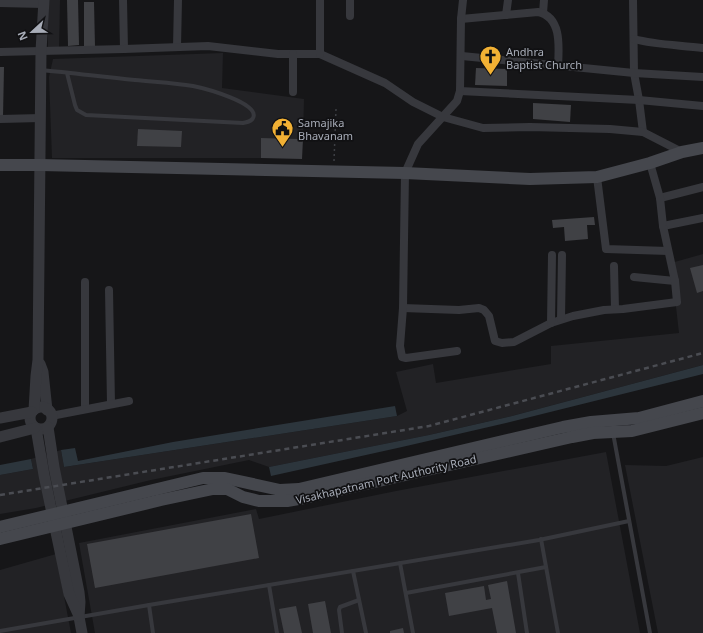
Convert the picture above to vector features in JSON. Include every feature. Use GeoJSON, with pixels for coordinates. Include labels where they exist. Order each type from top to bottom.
{"type":"FeatureCollection","features":[{"type":"Feature","properties":{"kind":"main road"},"geometry":{"type":"LineString","coordinates":[[0,165],[40,164],[334,171],[530,179],[597,177],[650,163],[682,152],[703,148]]}},
{"type":"Feature","properties":{"kind":"main road","name":"Visakhapatnam Port Authority Road"},"geometry":{"type":"LineString","coordinates":[[612,426],[703,401]]}},
{"type":"Feature","properties":{"kind":"main road","name":"Visakhapatnam Port Authority Road"},"geometry":{"type":"LineString","coordinates":[[0,538],[59,518],[203,478],[215,477],[231,479],[280,490],[299,489],[564,427],[591,422],[632,431],[703,413]]}},
{"type":"Feature","properties":{"kind":"main road","name":"Visakhapatnam Port Authority Road"},"geometry":{"type":"LineString","coordinates":[[0,527],[59,518]]}},
{"type":"Feature","properties":{"kind":"street"},"geometry":{"type":"LineString","coordinates":[[123,0],[124,49]]}},
{"type":"Feature","properties":{"kind":"street"},"geometry":{"type":"LineString","coordinates":[[177,48],[178,0]]}},
{"type":"Feature","properties":{"kind":"street"},"geometry":{"type":"LineString","coordinates":[[320,0],[320,54]]}},
{"type":"Feature","properties":{"kind":"street"},"geometry":{"type":"LineString","coordinates":[[350,0],[350,16]]}},
{"type":"Feature","properties":{"kind":"street"},"geometry":{"type":"LineString","coordinates":[[457,351],[406,358],[402,357],[400,346],[405,173],[418,144],[457,101],[460,91],[462,56],[461,19],[463,0]]}},
{"type":"Feature","properties":{"kind":"street"},"geometry":{"type":"LineString","coordinates":[[506,15],[508,0]]}},
{"type":"Feature","properties":{"kind":"street"},"geometry":{"type":"LineString","coordinates":[[543,13],[544,0]]}},
{"type":"Feature","properties":{"kind":"street"},"geometry":{"type":"LineString","coordinates":[[633,0],[634,73],[643,132]]}},
{"type":"Feature","properties":{"kind":"street"},"geometry":{"type":"LineString","coordinates":[[0,3],[43,2],[41,51],[38,360],[33,411],[30,419],[32,425],[36,428],[39,452],[79,592],[79,617],[82,633]]}},
{"type":"Feature","properties":{"kind":"street"},"geometry":{"type":"LineString","coordinates":[[461,19],[538,12],[543,13],[551,19],[555,25],[559,45],[558,66]]}},
{"type":"Feature","properties":{"kind":"street"},"geometry":{"type":"LineString","coordinates":[[634,39],[651,44],[677,44],[703,48]]}},
{"type":"Feature","properties":{"kind":"street"},"geometry":{"type":"LineString","coordinates":[[0,52],[208,46],[278,54],[320,54],[385,83],[413,102],[443,117],[483,128],[530,127],[610,129],[643,132],[682,152]]}},
{"type":"Feature","properties":{"kind":"street"},"geometry":{"type":"LineString","coordinates":[[293,54],[293,92]]}},
{"type":"Feature","properties":{"kind":"street"},"geometry":{"type":"LineString","coordinates":[[462,56],[634,73],[703,77]]}},
{"type":"Feature","properties":{"kind":"street"},"geometry":{"type":"LineString","coordinates":[[460,91],[639,100],[703,106]]}},
{"type":"Feature","properties":{"kind":"street"},"geometry":{"type":"LineString","coordinates":[[0,119],[41,118]]}},
{"type":"Feature","properties":{"kind":"street"},"geometry":{"type":"LineString","coordinates":[[402,308],[459,310],[479,308],[484,310],[489,316],[495,341],[502,343],[514,342],[551,323],[573,316],[615,309],[677,302],[675,281],[663,226],[660,198],[650,163]]}},
{"type":"Feature","properties":{"kind":"street"},"geometry":{"type":"LineString","coordinates":[[597,177],[606,249],[668,251]]}},
{"type":"Feature","properties":{"kind":"street"},"geometry":{"type":"LineString","coordinates":[[660,198],[703,187]]}},
{"type":"Feature","properties":{"kind":"street"},"geometry":{"type":"LineString","coordinates":[[663,226],[703,218]]}},
{"type":"Feature","properties":{"kind":"street"},"geometry":{"type":"LineString","coordinates":[[551,323],[552,255]]}},
{"type":"Feature","properties":{"kind":"street"},"geometry":{"type":"LineString","coordinates":[[561,319],[562,255]]}},
{"type":"Feature","properties":{"kind":"street"},"geometry":{"type":"LineString","coordinates":[[614,266],[615,309]]}},
{"type":"Feature","properties":{"kind":"street"},"geometry":{"type":"LineString","coordinates":[[634,277],[675,281]]}},
{"type":"Feature","properties":{"kind":"street"},"geometry":{"type":"LineString","coordinates":[[85,282],[85,409]]}},
{"type":"Feature","properties":{"kind":"street"},"geometry":{"type":"LineString","coordinates":[[109,290],[111,404]]}},
{"type":"Feature","properties":{"kind":"street"},"geometry":{"type":"LineString","coordinates":[[38,360],[43,372],[49,417],[59,518]]}},
{"type":"Feature","properties":{"kind":"street"},"geometry":{"type":"LineString","coordinates":[[0,437],[36,428],[42,429],[49,417],[129,401]]}},
{"type":"Feature","properties":{"kind":"street"},"geometry":{"type":"LineString","coordinates":[[0,418],[33,411],[40,408],[49,417]]}},
{"type":"Feature","properties":{"kind":"lane"},"geometry":{"type":"LineString","coordinates":[[41,70],[193,86],[239,100],[250,107],[254,116],[249,122],[243,123],[86,115],[77,110],[67,73]]}},
{"type":"Feature","properties":{"kind":"lane"},"geometry":{"type":"LineString","coordinates":[[612,426],[650,633]]}},
{"type":"Feature","properties":{"kind":"lane"},"geometry":{"type":"LineString","coordinates":[[0,631],[541,539],[629,521]]}},
{"type":"Feature","properties":{"kind":"lane"},"geometry":{"type":"LineString","coordinates":[[541,539],[558,633]]}},
{"type":"Feature","properties":{"kind":"lane"},"geometry":{"type":"LineString","coordinates":[[400,563],[414,633]]}},
{"type":"Feature","properties":{"kind":"lane"},"geometry":{"type":"LineString","coordinates":[[406,593],[546,568]]}},
{"type":"Feature","properties":{"kind":"lane"},"geometry":{"type":"LineString","coordinates":[[353,571],[366,633]]}},
{"type":"Feature","properties":{"kind":"lane"},"geometry":{"type":"LineString","coordinates":[[518,573],[527,633]]}},
{"type":"Feature","properties":{"kind":"lane"},"geometry":{"type":"LineString","coordinates":[[269,585],[276,633]]}},
{"type":"Feature","properties":{"kind":"lane"},"geometry":{"type":"LineString","coordinates":[[342,633],[339,610],[340,607],[359,600]]}},
{"type":"Feature","properties":{"kind":"lane"},"geometry":{"type":"LineString","coordinates":[[149,605],[153,633]]}},
{"type":"Feature","properties":{"kind":"path"},"geometry":{"type":"LineString","coordinates":[[334,171],[336,109]]}},
{"type":"Feature","properties":{"kind":"shaded area"},"geometry":{"type":"Polygon","coordinates":[[[48,0],[60,0],[59,48],[48,48],[48,0]]]}},
{"type":"Feature","properties":{"kind":"shaded area"},"geometry":{"type":"Polygon","coordinates":[[[223,53],[222,88],[304,99],[303,139],[261,138],[261,158],[52,158],[49,77],[53,59],[223,53]]]}},
{"type":"Feature","properties":{"kind":"shaded area"},"geometry":{"type":"Polygon","coordinates":[[[703,254],[703,365],[512,416],[429,435],[269,467],[249,460],[151,480],[36,508],[0,514],[0,475],[33,469],[31,459],[61,450],[64,467],[397,416],[407,411],[396,372],[433,364],[436,383],[551,364],[551,346],[679,333],[671,263],[703,254]]]}},
{"type":"Feature","properties":{"kind":"shaded area"},"geometry":{"type":"Polygon","coordinates":[[[703,365],[703,374],[506,423],[271,476],[269,467],[429,435],[512,416],[703,365]]]}},
{"type":"Feature","properties":{"kind":"shaded area"},"geometry":{"type":"Polygon","coordinates":[[[395,406],[397,416],[64,467],[61,450],[75,448],[78,461],[173,442],[395,406]]]}},
{"type":"Feature","properties":{"kind":"shaded area"},"geometry":{"type":"Polygon","coordinates":[[[606,452],[640,633],[95,633],[79,543],[256,509],[259,519],[396,491],[606,452]]]}},
{"type":"Feature","properties":{"kind":"shaded area"},"geometry":{"type":"Polygon","coordinates":[[[703,457],[703,633],[658,633],[625,465],[666,466],[703,457]]]}},
{"type":"Feature","properties":{"kind":"shaded area"},"geometry":{"type":"Polygon","coordinates":[[[31,459],[33,469],[0,475],[0,465],[31,459]]]}},
{"type":"Feature","properties":{"kind":"shaded area"},"geometry":{"type":"Polygon","coordinates":[[[56,554],[71,633],[0,633],[0,570],[56,554]]]}},
{"type":"Feature","properties":{"kind":"building"},"geometry":{"type":"Polygon","coordinates":[[[67,0],[78,0],[79,45],[68,46],[67,0]]]}},
{"type":"Feature","properties":{"kind":"building"},"geometry":{"type":"Polygon","coordinates":[[[84,2],[94,2],[95,47],[84,47],[84,2]]]}},
{"type":"Feature","properties":{"kind":"building"},"geometry":{"type":"Polygon","coordinates":[[[0,67],[4,67],[3,117],[0,117],[0,67]]]}},
{"type":"Feature","properties":{"kind":"building","name":"Andhra Baptist Church"},"geometry":{"type":"Polygon","coordinates":[[[476,68],[507,69],[507,86],[475,85],[476,68]]]}},
{"type":"Feature","properties":{"kind":"building"},"geometry":{"type":"Polygon","coordinates":[[[533,103],[571,105],[570,122],[533,119],[533,103]]]}},
{"type":"Feature","properties":{"kind":"building"},"geometry":{"type":"Polygon","coordinates":[[[138,129],[182,131],[181,147],[137,146],[138,129]]]}},
{"type":"Feature","properties":{"kind":"building","name":"Samajika Bhavanam"},"geometry":{"type":"Polygon","coordinates":[[[261,138],[303,139],[302,159],[261,158],[261,138]]]}},
{"type":"Feature","properties":{"kind":"building"},"geometry":{"type":"Polygon","coordinates":[[[594,217],[595,225],[587,225],[588,239],[565,241],[564,227],[553,228],[552,220],[594,217]]]}},
{"type":"Feature","properties":{"kind":"building"},"geometry":{"type":"Polygon","coordinates":[[[703,265],[703,291],[697,293],[690,268],[703,265]]]}},
{"type":"Feature","properties":{"kind":"building"},"geometry":{"type":"Polygon","coordinates":[[[251,514],[259,558],[95,588],[87,544],[251,514]]]}},
{"type":"Feature","properties":{"kind":"building"},"geometry":{"type":"Polygon","coordinates":[[[507,581],[516,633],[497,633],[492,608],[449,616],[445,593],[484,586],[486,600],[491,599],[488,585],[507,581]]]}},
{"type":"Feature","properties":{"kind":"building"},"geometry":{"type":"Polygon","coordinates":[[[325,601],[331,633],[313,633],[308,604],[325,601]]]}},
{"type":"Feature","properties":{"kind":"building"},"geometry":{"type":"Polygon","coordinates":[[[296,606],[302,633],[284,633],[279,609],[296,606]]]}},
{"type":"Feature","properties":{"kind":"building"},"geometry":{"type":"Polygon","coordinates":[[[403,628],[404,633],[390,633],[390,631],[403,628]]]}},
{"type":"Feature","properties":{"kind":"railway"},"geometry":{"type":"LineString","coordinates":[[0,495],[429,426],[703,353]]}},
{"type":"Feature","properties":{"kind":"place","name":"Andhra Baptist Church"},"geometry":{"type":"Point","coordinates":[491,76]}},
{"type":"Feature","properties":{"kind":"place","name":"Samajika Bhavanam"},"geometry":{"type":"Point","coordinates":[282,148]}}]}
